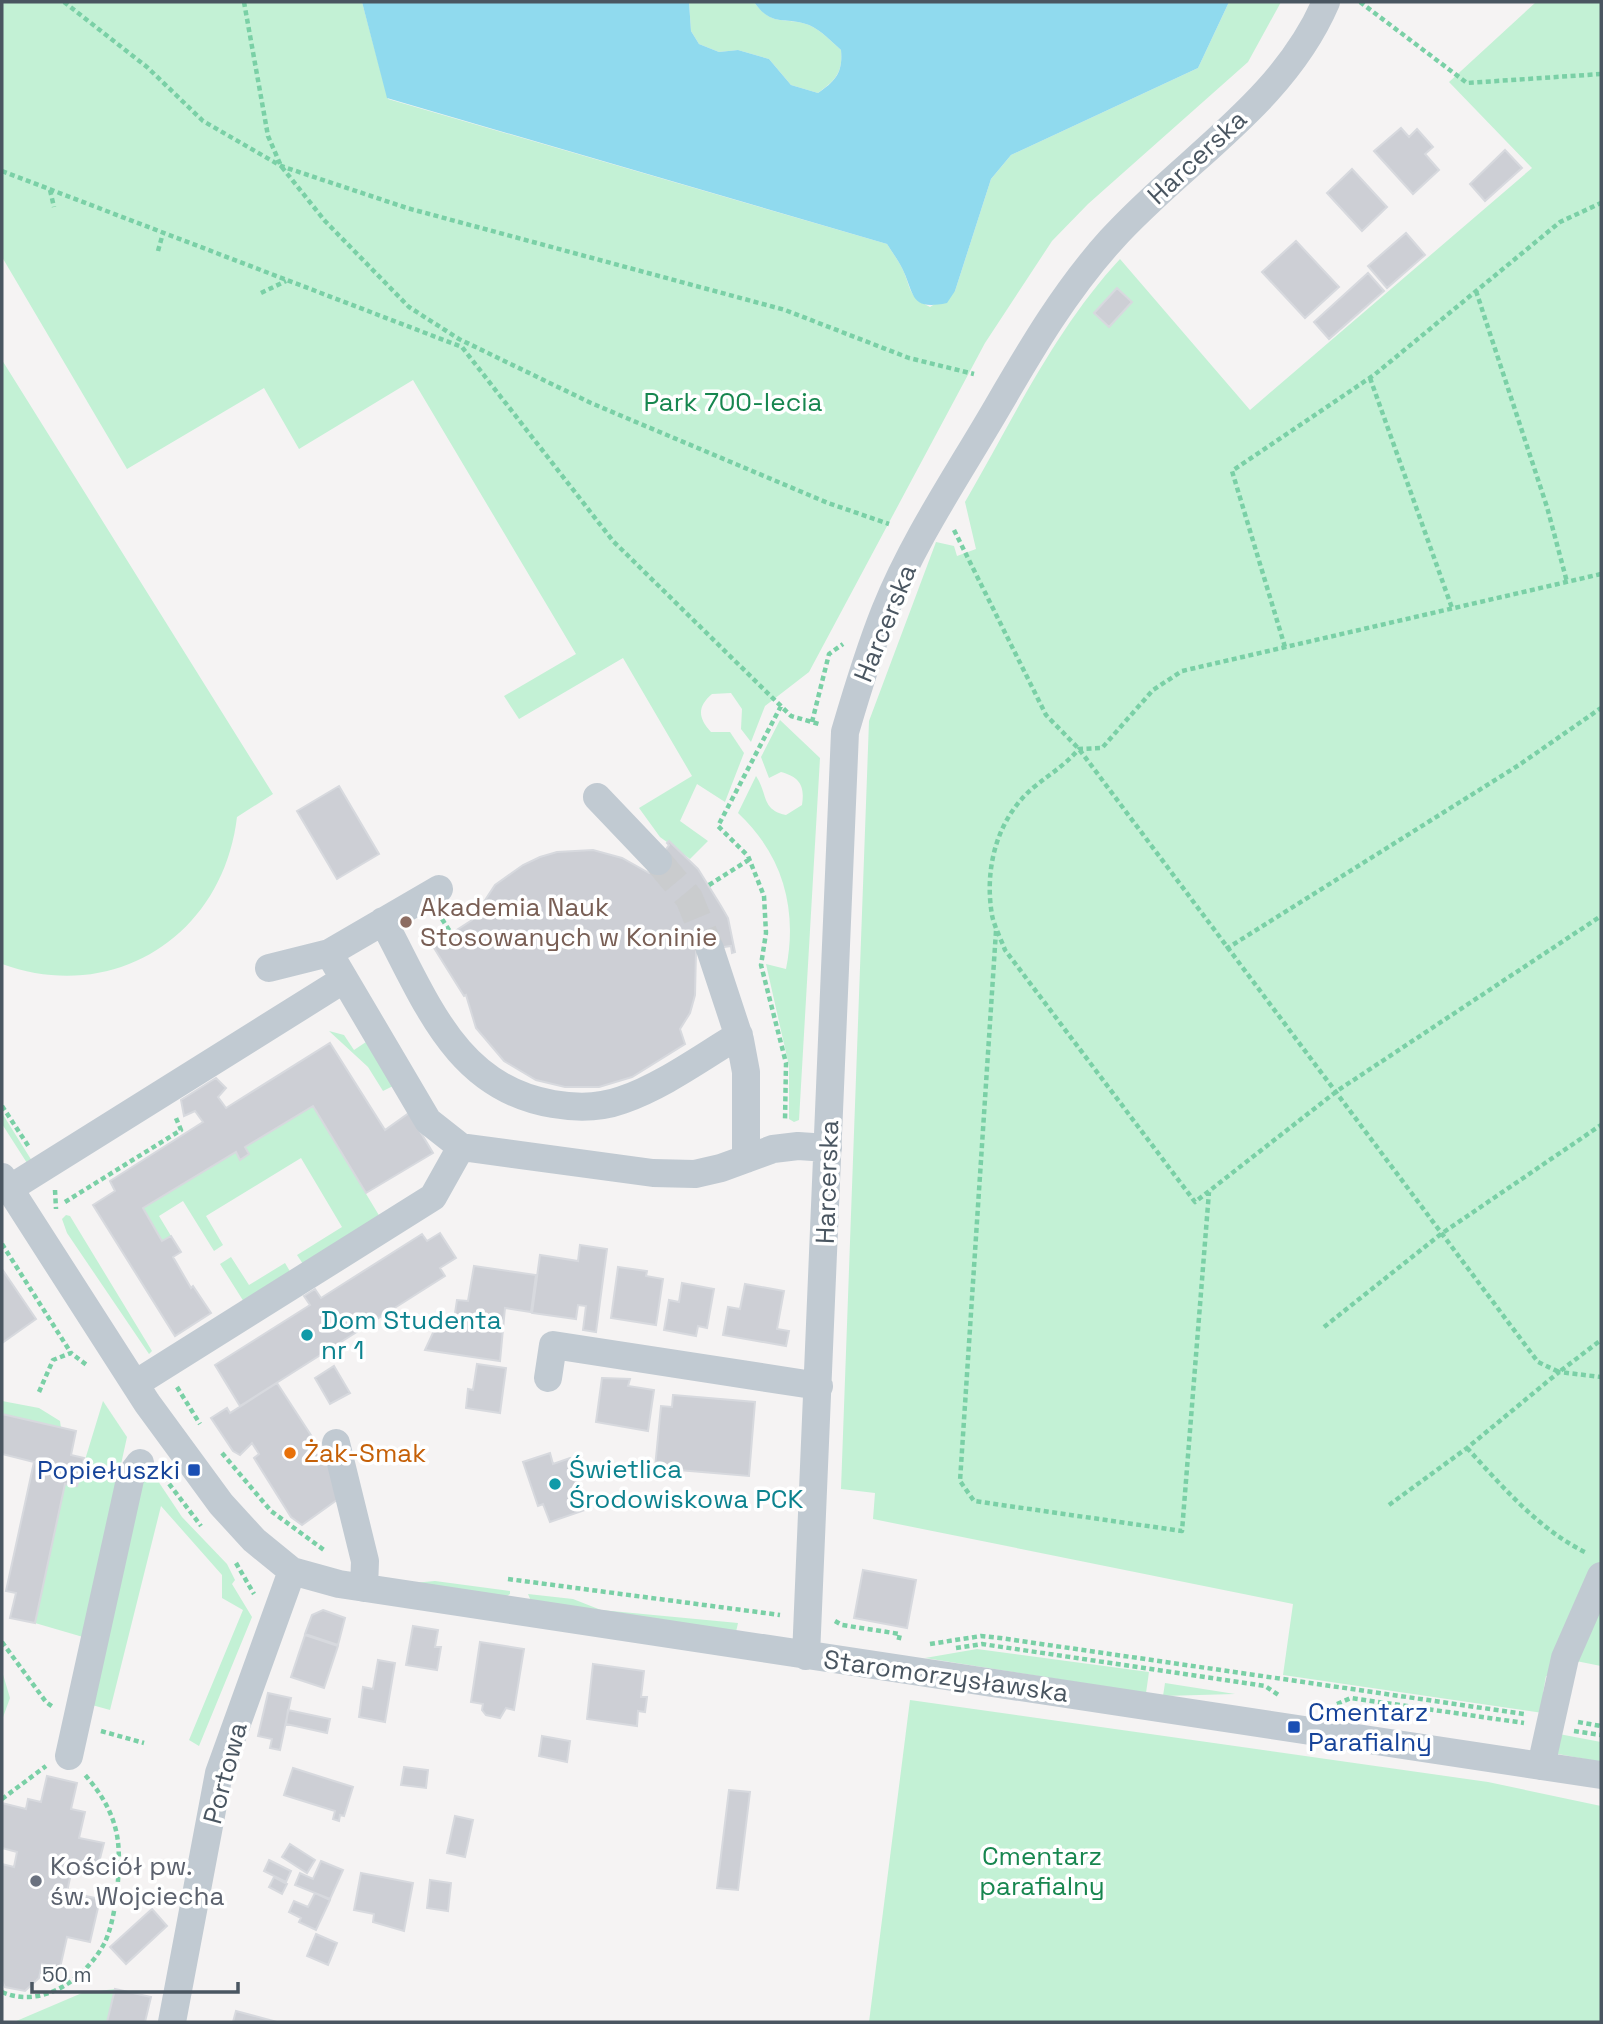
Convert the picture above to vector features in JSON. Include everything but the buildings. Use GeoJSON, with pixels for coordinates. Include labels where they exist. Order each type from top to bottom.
{"type":"FeatureCollection","features":[{"type":"Feature","properties":{"kind":"street","name":"Harcerska"},"geometry":{"type":"LineString","coordinates":[[806,1656],[845,732],[886,609],[935,514],[1048,322],[1080,275],[1155,195],[1233,126],[1277,82],[1318,20],[1326,2]]}},
{"type":"Feature","properties":{"kind":"street"},"geometry":{"type":"LineString","coordinates":[[597,797],[658,861]]}},
{"type":"Feature","properties":{"kind":"street"},"geometry":{"type":"LineString","coordinates":[[269,968],[328,953],[439,889]]}},
{"type":"Feature","properties":{"kind":"street"},"geometry":{"type":"LineString","coordinates":[[383,921],[454,1045],[489,1082],[510,1094],[562,1106],[602,1106],[640,1092],[738,1035]]}},
{"type":"Feature","properties":{"kind":"street"},"geometry":{"type":"LineString","coordinates":[[710,949],[738,1035],[746,1072],[746,1159]]}},
{"type":"Feature","properties":{"kind":"street"},"geometry":{"type":"LineString","coordinates":[[328,953],[428,1122],[461,1147],[653,1173],[709,1172],[785,1147],[828,1148]]}},
{"type":"Feature","properties":{"kind":"street"},"geometry":{"type":"LineString","coordinates":[[292,1572],[254,1540],[221,1504],[135,1384],[5,1183],[164,1092],[343,980]]}},
{"type":"Feature","properties":{"kind":"street"},"geometry":{"type":"LineString","coordinates":[[135,1384],[433,1197],[461,1147]]}},
{"type":"Feature","properties":{"kind":"street"},"geometry":{"type":"LineString","coordinates":[[548,1378],[553,1345],[818,1386]]}},
{"type":"Feature","properties":{"kind":"street"},"geometry":{"type":"LineString","coordinates":[[336,1443],[365,1574]]}},
{"type":"Feature","properties":{"kind":"street"},"geometry":{"type":"LineString","coordinates":[[69,1756],[131,1475],[151,1468]]}},
{"type":"Feature","properties":{"kind":"street"},"geometry":{"type":"LineString","coordinates":[[1541,1766],[1565,1658],[1596,1566]]}},
{"type":"Feature","properties":{"kind":"street","name":"Staromorzysławska"},"geometry":{"type":"LineString","coordinates":[[292,1572],[365,1574],[806,1656],[1601,1775]]}},
{"type":"Feature","properties":{"kind":"street","name":"Portowa"},"geometry":{"type":"LineString","coordinates":[[172,2022],[219,1773],[292,1572]]}},
{"type":"Feature","properties":{"kind":"path"},"geometry":{"type":"LineString","coordinates":[[64,2],[147,67],[203,121],[281,166],[420,212],[785,310],[909,358],[974,374]]}},
{"type":"Feature","properties":{"kind":"path"},"geometry":{"type":"LineString","coordinates":[[244,2],[268,136],[281,166],[325,221],[409,307],[459,339],[591,403],[828,503],[889,524]]}},
{"type":"Feature","properties":{"kind":"path"},"geometry":{"type":"LineString","coordinates":[[1360,2],[1467,83],[1601,74]]}},
{"type":"Feature","properties":{"kind":"path"},"geometry":{"type":"LineString","coordinates":[[2,171],[462,346],[613,541],[791,716],[845,732]]}},
{"type":"Feature","properties":{"kind":"path"},"geometry":{"type":"LineString","coordinates":[[50,190],[54,207]]}},
{"type":"Feature","properties":{"kind":"path"},"geometry":{"type":"LineString","coordinates":[[1286,646],[1232,471],[1370,378],[1560,222],[1601,202]]}},
{"type":"Feature","properties":{"kind":"path"},"geometry":{"type":"LineString","coordinates":[[158,251],[163,233]]}},
{"type":"Feature","properties":{"kind":"path"},"geometry":{"type":"LineString","coordinates":[[261,293],[287,281]]}},
{"type":"Feature","properties":{"kind":"path"},"geometry":{"type":"LineString","coordinates":[[1476,291],[1547,507],[1567,582]]}},
{"type":"Feature","properties":{"kind":"path"},"geometry":{"type":"LineString","coordinates":[[1370,378],[1452,608]]}},
{"type":"Feature","properties":{"kind":"path"},"geometry":{"type":"LineString","coordinates":[[935,514],[954,530],[1046,715],[1079,749],[1226,949],[1337,1091],[1538,1362],[1559,1371],[1601,1377]]}},
{"type":"Feature","properties":{"kind":"path"},"geometry":{"type":"LineString","coordinates":[[1601,574],[1182,671],[1153,690],[1102,748],[1079,749],[1060,770],[1033,788],[1000,829],[990,886],[992,916],[1005,950],[1195,1202],[1337,1091],[1601,916]]}},
{"type":"Feature","properties":{"kind":"path"},"geometry":{"type":"LineString","coordinates":[[781,706],[718,827],[750,859],[764,897],[765,933],[761,965],[786,1063],[785,1147]]}},
{"type":"Feature","properties":{"kind":"path"},"geometry":{"type":"LineString","coordinates":[[1226,949],[1519,765],[1601,708]]}},
{"type":"Feature","properties":{"kind":"path"},"geometry":{"type":"LineString","coordinates":[[709,885],[750,859]]}},
{"type":"Feature","properties":{"kind":"path"},"geometry":{"type":"LineString","coordinates":[[996,927],[960,1480],[974,1501],[1182,1531],[1209,1191]]}},
{"type":"Feature","properties":{"kind":"path"},"geometry":{"type":"LineString","coordinates":[[65,1202],[181,1130],[164,1092]]}},
{"type":"Feature","properties":{"kind":"path"},"geometry":{"type":"LineString","coordinates":[[1324,1326],[1441,1234],[1601,1125]]}},
{"type":"Feature","properties":{"kind":"path"},"geometry":{"type":"LineString","coordinates":[[2,1244],[71,1353],[89,1366],[96,1377]]}},
{"type":"Feature","properties":{"kind":"path"},"geometry":{"type":"LineString","coordinates":[[1389,1505],[1468,1448],[1559,1371],[1601,1340]]}},
{"type":"Feature","properties":{"kind":"path"},"geometry":{"type":"LineString","coordinates":[[39,1392],[53,1360],[71,1353]]}},
{"type":"Feature","properties":{"kind":"path"},"geometry":{"type":"LineString","coordinates":[[175,1384],[205,1433]]}},
{"type":"Feature","properties":{"kind":"path"},"geometry":{"type":"LineString","coordinates":[[214,1444],[271,1511],[297,1533],[325,1550],[349,1560],[365,1574]]}},
{"type":"Feature","properties":{"kind":"path"},"geometry":{"type":"LineString","coordinates":[[1468,1448],[1524,1507],[1596,1566]]}},
{"type":"Feature","properties":{"kind":"path"},"geometry":{"type":"LineString","coordinates":[[151,1468],[208,1534]]}},
{"type":"Feature","properties":{"kind":"path"},"geometry":{"type":"LineString","coordinates":[[227,1553],[254,1591],[256,1600]]}},
{"type":"Feature","properties":{"kind":"path"},"geometry":{"type":"LineString","coordinates":[[500,1578],[776,1616],[788,1612],[833,1618],[842,1625],[900,1634],[896,1651]]}},
{"type":"Feature","properties":{"kind":"path"},"geometry":{"type":"LineString","coordinates":[[920,1644],[981,1636],[1000,1637],[1550,1722],[1601,1735]]}},
{"type":"Feature","properties":{"kind":"path"},"geometry":{"type":"LineString","coordinates":[[886,1640],[909,1643]]}},
{"type":"Feature","properties":{"kind":"path"},"geometry":{"type":"LineString","coordinates":[[2,1642],[46,1702],[76,1723],[144,1743]]}},
{"type":"Feature","properties":{"kind":"path"},"geometry":{"type":"LineString","coordinates":[[943,1651],[982,1644],[1101,1659],[1265,1686],[1278,1696]]}},
{"type":"Feature","properties":{"kind":"path"},"geometry":{"type":"LineString","coordinates":[[1339,1705],[1351,1698],[1601,1726]]}},
{"type":"Feature","properties":{"kind":"path"},"geometry":{"type":"LineString","coordinates":[[2,1799],[36,1770],[69,1756],[97,1789],[112,1814],[118,1842],[118,1883],[105,1942],[89,1966],[61,1987],[39,1998],[18,1999],[2,1992]]}},
{"type":"Feature","properties":{"kind":"green space","name":"Park 700-lecia"},"geometry":{"type":"Polygon","coordinates":[[[2,2],[362,2],[388,99],[887,244],[902,268],[913,295],[930,307],[955,291],[991,179],[1011,155],[1198,68],[1229,2],[1281,2],[1248,62],[1088,204],[1052,241],[985,343],[809,672],[765,706],[751,742],[741,729],[742,709],[731,693],[712,694],[704,703],[701,717],[706,727],[711,732],[730,732],[744,753],[725,802],[697,784],[680,821],[708,841],[690,859],[660,837],[639,808],[692,776],[623,658],[519,719],[504,696],[576,654],[413,380],[299,449],[264,388],[127,469],[2,257],[2,2]]]}},
{"type":"Feature","properties":{"kind":"green space"},"geometry":{"type":"Polygon","coordinates":[[[689,2],[754,2],[773,18],[809,25],[841,50],[841,64],[837,75],[818,93],[791,85],[769,59],[738,50],[719,52],[699,44],[691,31],[689,2]]]}},
{"type":"Feature","properties":{"kind":"green space"},"geometry":{"type":"Polygon","coordinates":[[[1536,2],[1601,2],[1601,1666],[1556,1657],[1552,1675],[1546,1676],[1543,1693],[1547,1698],[1543,1713],[1283,1675],[1293,1604],[873,1519],[875,1493],[841,1489],[869,721],[936,542],[954,546],[957,556],[976,549],[965,502],[1055,345],[1075,315],[1120,259],[1250,410],[1532,168],[1449,82],[1536,2]]]}},
{"type":"Feature","properties":{"kind":"green space"},"geometry":{"type":"Polygon","coordinates":[[[2,360],[273,794],[237,817],[228,859],[210,896],[186,926],[157,950],[122,967],[84,975],[44,974],[2,964],[2,360]]]}},
{"type":"Feature","properties":{"kind":"green space"},"geometry":{"type":"Polygon","coordinates":[[[780,720],[820,758],[799,1120],[794,1122],[789,1119],[789,1066],[766,964],[786,969],[790,925],[788,904],[776,865],[753,829],[738,813],[756,776],[766,800],[778,813],[786,815],[802,805],[800,783],[781,772],[769,778],[761,757],[780,720]]]}},
{"type":"Feature","properties":{"kind":"green space"},"geometry":{"type":"Polygon","coordinates":[[[329,1031],[344,1035],[354,1050],[366,1042],[393,1086],[383,1091],[368,1067],[329,1031]]]}},
{"type":"Feature","properties":{"kind":"green space"},"geometry":{"type":"Polygon","coordinates":[[[313,1106],[380,1217],[303,1264],[297,1255],[342,1227],[301,1158],[206,1216],[223,1245],[214,1251],[183,1201],[159,1216],[171,1236],[162,1241],[143,1208],[236,1152],[240,1160],[249,1154],[245,1147],[313,1106]]]}},
{"type":"Feature","properties":{"kind":"green space"},"geometry":{"type":"Polygon","coordinates":[[[2,1113],[32,1161],[27,1163],[2,1124],[2,1113]]]}},
{"type":"Feature","properties":{"kind":"green space"},"geometry":{"type":"Polygon","coordinates":[[[66,1215],[70,1216],[152,1351],[149,1354],[67,1233],[62,1219],[66,1215]]]}},
{"type":"Feature","properties":{"kind":"green space"},"geometry":{"type":"Polygon","coordinates":[[[231,1257],[249,1285],[285,1263],[291,1273],[244,1302],[220,1264],[231,1257]]]}},
{"type":"Feature","properties":{"kind":"green space"},"geometry":{"type":"Polygon","coordinates":[[[2,1401],[39,1408],[60,1421],[61,1428],[2,1414],[2,1401]]]}},
{"type":"Feature","properties":{"kind":"green space"},"geometry":{"type":"Polygon","coordinates":[[[103,1401],[127,1437],[83,1637],[35,1623],[65,1484],[77,1486],[103,1401]]]}},
{"type":"Feature","properties":{"kind":"green space"},"geometry":{"type":"Polygon","coordinates":[[[154,1475],[182,1517],[227,1564],[235,1580],[232,1584],[252,1617],[199,1746],[189,1740],[243,1610],[222,1598],[222,1575],[161,1506],[110,1710],[92,1705],[143,1482],[154,1475]]]}},
{"type":"Feature","properties":{"kind":"green space"},"geometry":{"type":"Polygon","coordinates":[[[435,1581],[510,1591],[510,1594],[504,1598],[413,1583],[435,1581]]]}},
{"type":"Feature","properties":{"kind":"green space"},"geometry":{"type":"Polygon","coordinates":[[[528,1594],[573,1599],[601,1610],[738,1623],[736,1632],[531,1601],[528,1594]]]}},
{"type":"Feature","properties":{"kind":"green space"},"geometry":{"type":"Polygon","coordinates":[[[977,1649],[1149,1672],[1146,1693],[925,1658],[977,1649]]]}},
{"type":"Feature","properties":{"kind":"green space"},"geometry":{"type":"Polygon","coordinates":[[[2,1671],[10,1698],[2,1720],[2,1671]]]}},
{"type":"Feature","properties":{"kind":"green space"},"geometry":{"type":"Polygon","coordinates":[[[1165,1683],[1235,1694],[1163,1696],[1165,1683]]]}},
{"type":"Feature","properties":{"kind":"green space","name":"Cmentarz parafialny"},"geometry":{"type":"Polygon","coordinates":[[[910,1700],[1488,1782],[1601,1806],[1601,2022],[869,2022],[910,1700]]]}},
{"type":"Feature","properties":{"kind":"green space"},"geometry":{"type":"Polygon","coordinates":[[[1559,1734],[1601,1742],[1601,1762],[1558,1754],[1555,1749],[1559,1734]]]}},
{"type":"Feature","properties":{"kind":"green space"},"geometry":{"type":"Polygon","coordinates":[[[115,1989],[107,2022],[14,2022],[82,1993],[115,1989]]]}},
{"type":"Feature","properties":{"kind":"water"},"geometry":{"type":"Polygon","coordinates":[[[362,2],[689,2],[691,31],[699,44],[719,52],[738,50],[769,59],[791,85],[818,93],[837,75],[841,64],[841,50],[813,27],[773,18],[754,2],[1229,2],[1198,68],[1011,155],[991,179],[955,291],[947,303],[926,305],[915,298],[902,268],[887,244],[387,98],[362,2]]]}},
{"type":"Feature","properties":{"kind":"tunnel"},"geometry":{"type":"LineString","coordinates":[[658,861],[689,898],[710,949]]}},
{"type":"Feature","properties":{"kind":"place","name":"Akademia Nauk Stosowanych w Koninie"},"geometry":{"type":"Point","coordinates":[406,922]}},
{"type":"Feature","properties":{"kind":"place","name":"Dom Studenta nr 1"},"geometry":{"type":"Point","coordinates":[307,1335]}},
{"type":"Feature","properties":{"kind":"place","name":"Żak-Smak"},"geometry":{"type":"Point","coordinates":[290,1453]}},
{"type":"Feature","properties":{"kind":"place","name":"Popiełuszki"},"geometry":{"type":"Point","coordinates":[194,1470]}},
{"type":"Feature","properties":{"kind":"place","name":"Świetlica Środowiskowa PCK"},"geometry":{"type":"Point","coordinates":[555,1484]}},
{"type":"Feature","properties":{"kind":"place","name":"Cmentarz Parafialny"},"geometry":{"type":"Point","coordinates":[1294,1727]}},
{"type":"Feature","properties":{"kind":"place","name":"Kościół pw. św. Wojciecha"},"geometry":{"type":"Point","coordinates":[36,1881]}}]}
